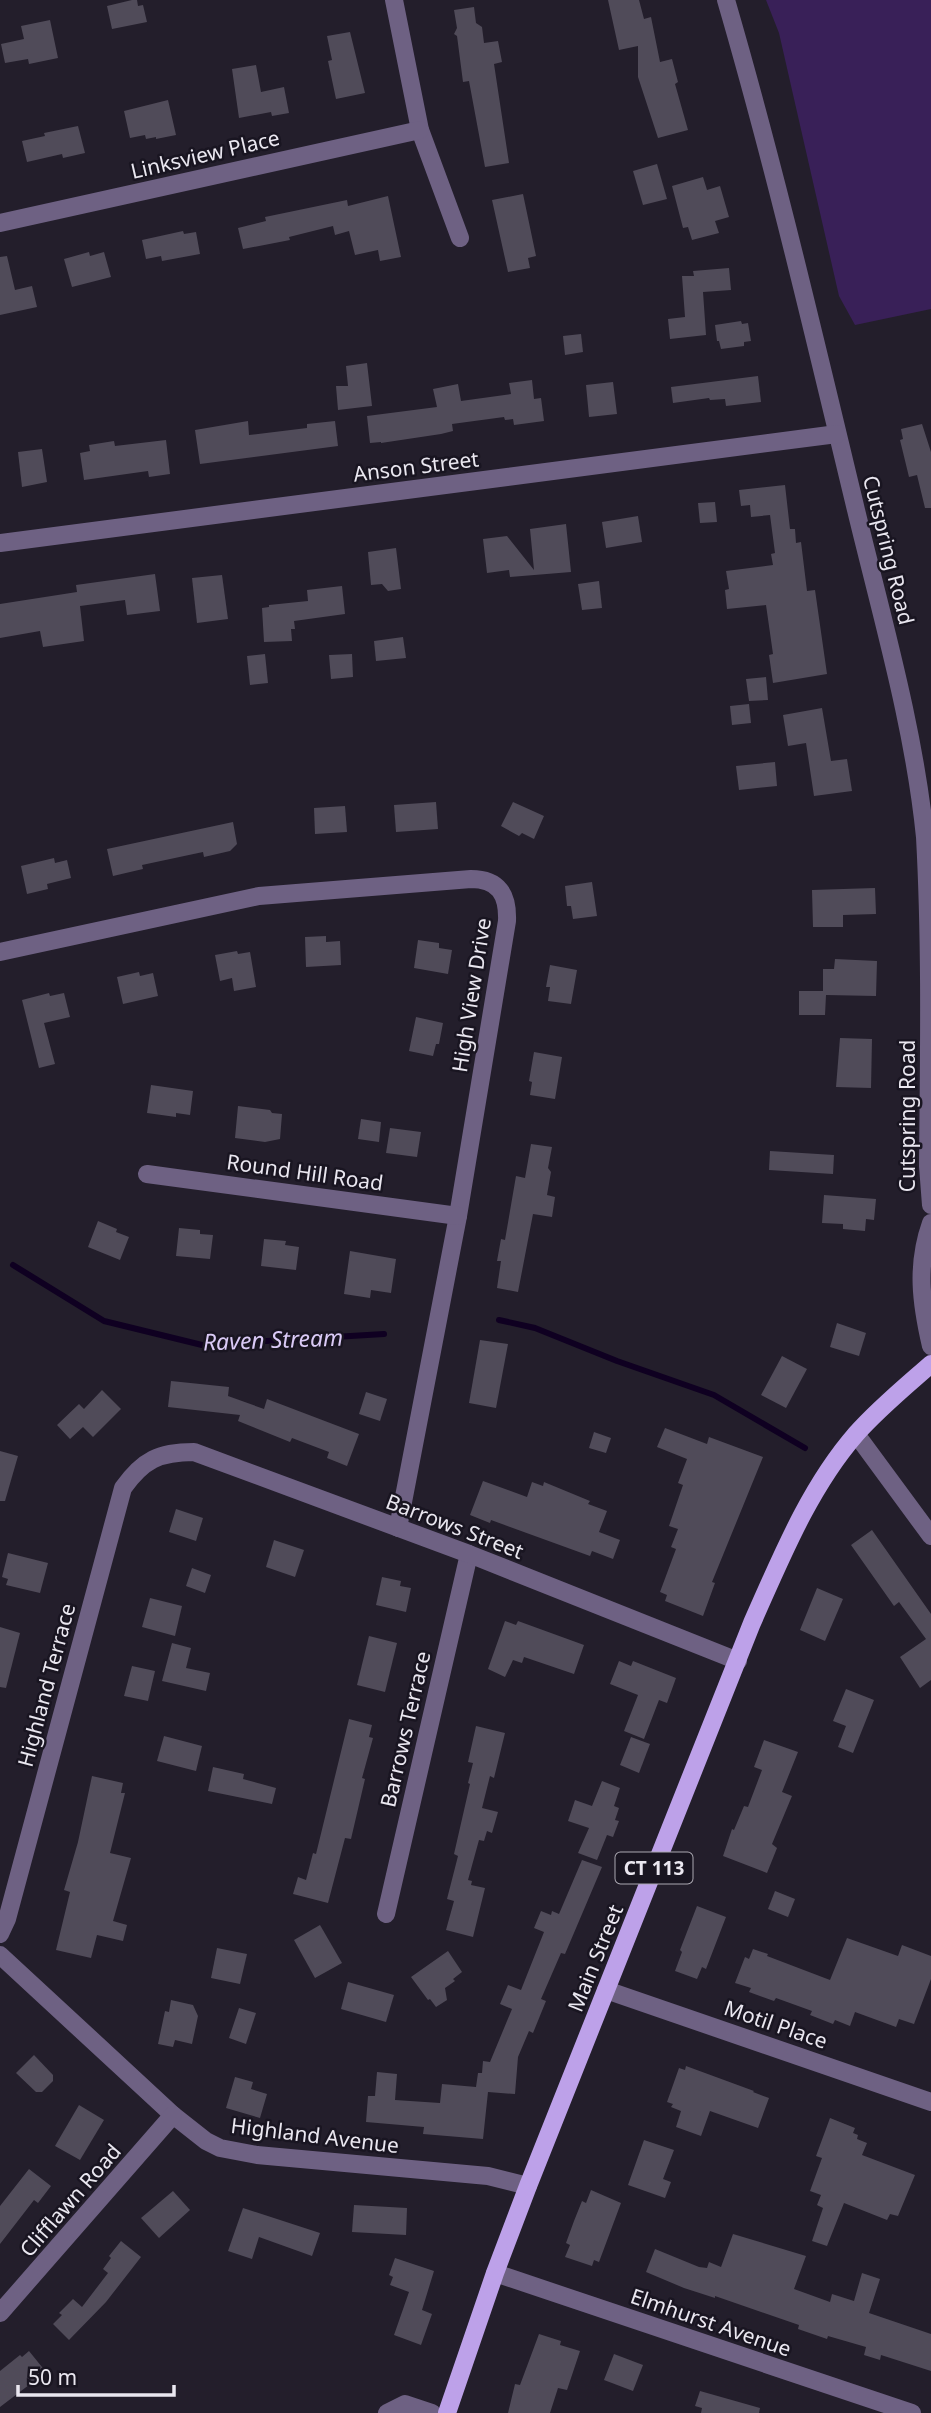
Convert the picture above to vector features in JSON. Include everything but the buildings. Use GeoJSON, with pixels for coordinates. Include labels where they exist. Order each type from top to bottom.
{"type":"FeatureCollection","features":[{"type":"Feature","properties":{"kind":"main road","name":"Main Street"},"geometry":{"type":"LineString","coordinates":[[447,2413],[528,2186],[752,1623],[815,1493],[856,1434],[931,1364]]}},
{"type":"Feature","properties":{"kind":"street"},"geometry":{"type":"LineString","coordinates":[[394,0],[420,130],[460,238]]}},
{"type":"Feature","properties":{"kind":"street","name":"Cutspring Road"},"geometry":{"type":"LineString","coordinates":[[726,0],[749,80],[837,433],[919,785],[930,910],[928,1166],[931,1205]]}},
{"type":"Feature","properties":{"kind":"street","name":"Linksview Place"},"geometry":{"type":"LineString","coordinates":[[0,223],[420,130]]}},
{"type":"Feature","properties":{"kind":"street","name":"Anson Street"},"geometry":{"type":"LineString","coordinates":[[0,543],[837,433]]}},
{"type":"Feature","properties":{"kind":"street","name":"High View Drive"},"geometry":{"type":"LineString","coordinates":[[0,951],[259,896],[471,879],[488,880],[495,884],[505,899],[507,921],[458,1216],[398,1528]]}},
{"type":"Feature","properties":{"kind":"street","name":"Round Hill Road"},"geometry":{"type":"LineString","coordinates":[[146,1174],[458,1216]]}},
{"type":"Feature","properties":{"kind":"street"},"geometry":{"type":"LineString","coordinates":[[931,1223],[924,1242],[920,1289],[931,1346]]}},
{"type":"Feature","properties":{"kind":"street"},"geometry":{"type":"LineString","coordinates":[[856,1434],[931,1536]]}},
{"type":"Feature","properties":{"kind":"street","name":"Barrows Street"},"geometry":{"type":"LineString","coordinates":[[153,1458],[174,1452],[194,1452],[469,1554],[738,1661]]}},
{"type":"Feature","properties":{"kind":"street","name":"Highland Terrace"},"geometry":{"type":"LineString","coordinates":[[0,1934],[7,1919],[123,1488],[136,1470],[153,1458]]}},
{"type":"Feature","properties":{"kind":"street","name":"Barrows Terrace"},"geometry":{"type":"LineString","coordinates":[[386,1914],[469,1554]]}},
{"type":"Feature","properties":{"kind":"street","name":"Highland Avenue"},"geometry":{"type":"LineString","coordinates":[[0,1955],[173,2115],[206,2141],[233,2150],[271,2156],[488,2176],[528,2186]]}},
{"type":"Feature","properties":{"kind":"street","name":"Motil Place"},"geometry":{"type":"LineString","coordinates":[[606,1990],[931,2102]]}},
{"type":"Feature","properties":{"kind":"street","name":"Clifflawn Road"},"geometry":{"type":"LineString","coordinates":[[0,2313],[173,2115]]}},
{"type":"Feature","properties":{"kind":"street","name":"Elmhurst Avenue"},"geometry":{"type":"LineString","coordinates":[[495,2273],[912,2413]]}},
{"type":"Feature","properties":{"kind":"street"},"geometry":{"type":"LineString","coordinates":[[387,2413],[405,2404],[432,2413]]}},
{"type":"Feature","properties":{"kind":"shaded area"},"geometry":{"type":"Polygon","coordinates":[[[766,0],[931,0],[931,309],[855,325],[839,296],[779,33],[766,0]]]}},
{"type":"Feature","properties":{"kind":"waterway","name":"Raven Stream"},"geometry":{"type":"LineString","coordinates":[[13,1265],[104,1321],[202,1345],[384,1334]]}},
{"type":"Feature","properties":{"kind":"waterway","name":"Raven Stream"},"geometry":{"type":"LineString","coordinates":[[499,1320],[535,1328],[617,1361],[714,1395],[805,1448]]}}]}
